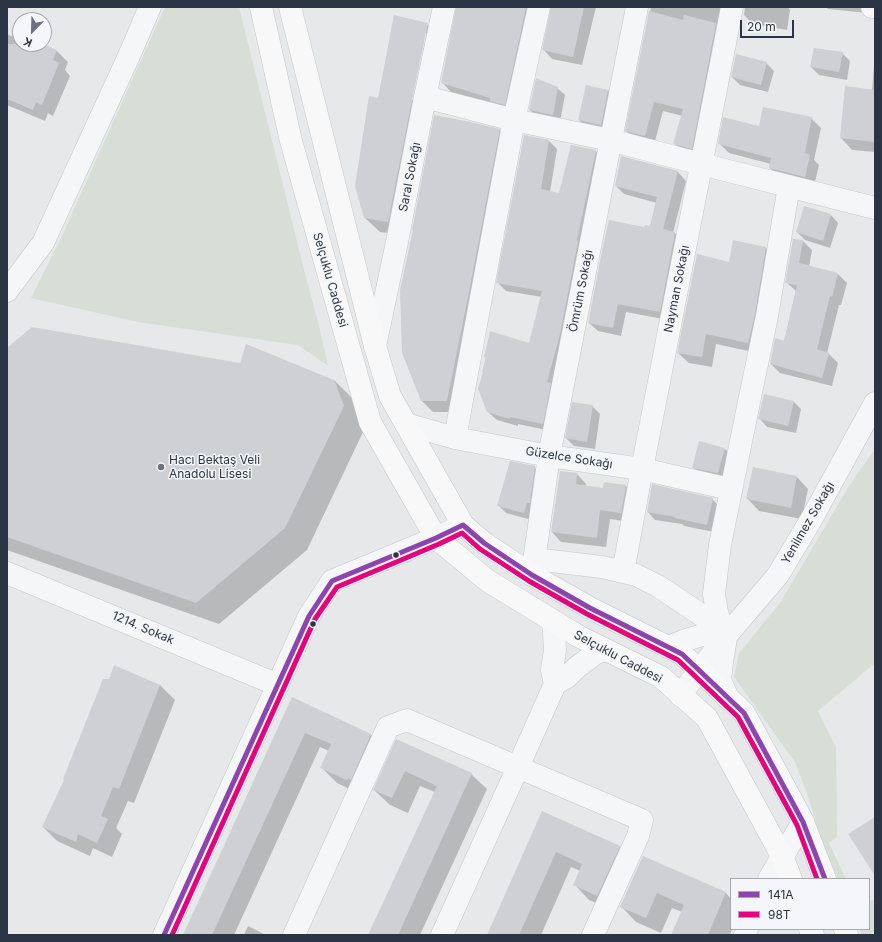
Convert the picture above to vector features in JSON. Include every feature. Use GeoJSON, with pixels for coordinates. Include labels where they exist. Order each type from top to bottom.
{"type":"FeatureCollection","features":[{"type":"Feature","properties":{"kind":"main road","name":"Selçuklu Caddesi"},"geometry":{"type":"LineString","coordinates":[[261,7],[291,141],[370,422],[436,538],[488,581],[578,636],[661,677],[706,718],[777,874]]}},
{"type":"Feature","properties":{"kind":"main road"},"geometry":{"type":"LineString","coordinates":[[290,7],[375,346],[390,396],[463,526],[484,543],[533,567],[590,608],[682,654],[744,713],[803,822],[825,878]]}},
{"type":"Feature","properties":{"kind":"street"},"geometry":{"type":"LineString","coordinates":[[7,291],[43,243],[150,7]]}},
{"type":"Feature","properties":{"kind":"street","name":"Saral Sokağı"},"geometry":{"type":"LineString","coordinates":[[375,346],[444,7]]}},
{"type":"Feature","properties":{"kind":"street"},"geometry":{"type":"LineString","coordinates":[[455,438],[514,120],[539,7]]}},
{"type":"Feature","properties":{"kind":"street","name":"Ömrüm Sokağı"},"geometry":{"type":"LineString","coordinates":[[533,567],[549,456],[637,7]]}},
{"type":"Feature","properties":{"kind":"street","name":"Nayman Sokağı"},"geometry":{"type":"LineString","coordinates":[[623,572],[732,7]]}},
{"type":"Feature","properties":{"kind":"street"},"geometry":{"type":"LineString","coordinates":[[425,97],[514,120],[610,140],[875,208]]}},
{"type":"Feature","properties":{"kind":"street"},"geometry":{"type":"LineString","coordinates":[[728,698],[720,680],[726,633],[717,612],[714,594],[720,545],[767,316],[789,186]]}},
{"type":"Feature","properties":{"kind":"street","name":"Yenilmez Sokağı"},"geometry":{"type":"LineString","coordinates":[[680,695],[726,633],[778,575],[812,518],[875,403]]}},
{"type":"Feature","properties":{"kind":"street","name":"Güzelce Sokağı"},"geometry":{"type":"LineString","coordinates":[[406,424],[455,438],[549,456],[642,469],[721,487],[732,487]]}},
{"type":"Feature","properties":{"kind":"street"},"geometry":{"type":"LineString","coordinates":[[164,935],[309,616],[332,581],[463,526]]}},
{"type":"Feature","properties":{"kind":"street"},"geometry":{"type":"LineString","coordinates":[[533,567],[602,567],[636,575],[658,586],[726,633]]}},
{"type":"Feature","properties":{"kind":"street","name":"1214. Sokak"},"geometry":{"type":"LineString","coordinates":[[7,573],[278,685]]}},
{"type":"Feature","properties":{"kind":"street"},"geometry":{"type":"LineString","coordinates":[[553,621],[555,650],[552,670],[555,684]]}},
{"type":"Feature","properties":{"kind":"street"},"geometry":{"type":"LineString","coordinates":[[668,647],[709,633],[726,633]]}},
{"type":"Feature","properties":{"kind":"street"},"geometry":{"type":"LineString","coordinates":[[442,935],[555,684],[567,677],[596,653],[606,650]]}},
{"type":"Feature","properties":{"kind":"street"},"geometry":{"type":"LineString","coordinates":[[294,935],[388,727],[407,720],[642,820],[638,836],[593,935]]}},
{"type":"Feature","properties":{"kind":"street"},"geometry":{"type":"LineString","coordinates":[[777,874],[803,822]]}},
{"type":"Feature","properties":{"kind":"shaded area"},"geometry":{"type":"Polygon","coordinates":[[[165,7],[239,7],[328,366],[298,345],[138,322],[31,298],[61,238],[165,7]]]}},
{"type":"Feature","properties":{"kind":"shaded area"},"geometry":{"type":"Polygon","coordinates":[[[875,449],[875,663],[818,711],[836,747],[837,837],[829,843],[846,878],[838,878],[821,839],[807,793],[795,762],[734,677],[739,653],[780,603],[849,486],[875,449]]]}},
{"type":"Feature","properties":{"kind":"shaded area"},"geometry":{"type":"Polygon","coordinates":[[[875,900],[875,931],[869,935],[862,935],[860,930],[870,930],[870,901],[875,900]]]}},
{"type":"Feature","properties":{"kind":"building"},"geometry":{"type":"Polygon","coordinates":[[[456,7],[526,7],[505,105],[490,101],[490,98],[441,83],[456,7]]]}},
{"type":"Feature","properties":{"kind":"building"},"geometry":{"type":"Polygon","coordinates":[[[551,7],[584,7],[573,57],[542,50],[551,7]]]}},
{"type":"Feature","properties":{"kind":"building"},"geometry":{"type":"Polygon","coordinates":[[[649,11],[683,20],[684,15],[716,23],[692,149],[673,144],[683,109],[654,102],[645,136],[625,131],[649,11]]]}},
{"type":"Feature","properties":{"kind":"building"},"geometry":{"type":"Polygon","coordinates":[[[394,15],[428,23],[388,222],[364,218],[355,186],[369,96],[378,98],[394,15]]]}},
{"type":"Feature","properties":{"kind":"building"},"geometry":{"type":"Polygon","coordinates":[[[7,44],[12,44],[12,52],[52,52],[52,48],[57,50],[53,60],[59,63],[42,105],[36,102],[33,110],[7,99],[7,44]]]}},
{"type":"Feature","properties":{"kind":"building"},"geometry":{"type":"Polygon","coordinates":[[[814,48],[843,52],[839,72],[810,67],[814,48]]]}},
{"type":"Feature","properties":{"kind":"building"},"geometry":{"type":"Polygon","coordinates":[[[736,54],[767,62],[761,85],[731,77],[736,54]]]}},
{"type":"Feature","properties":{"kind":"building"},"geometry":{"type":"Polygon","coordinates":[[[536,78],[558,87],[553,115],[529,110],[536,78]]]}},
{"type":"Feature","properties":{"kind":"building"},"geometry":{"type":"Polygon","coordinates":[[[586,85],[608,90],[601,125],[578,120],[586,85]]]}},
{"type":"Feature","properties":{"kind":"building"},"geometry":{"type":"Polygon","coordinates":[[[845,86],[875,90],[875,142],[840,138],[845,86]]]}},
{"type":"Feature","properties":{"kind":"building"},"geometry":{"type":"Polygon","coordinates":[[[763,107],[812,117],[805,153],[810,155],[805,177],[769,168],[771,158],[718,144],[723,117],[759,126],[763,107]]]}},
{"type":"Feature","properties":{"kind":"building"},"geometry":{"type":"Polygon","coordinates":[[[434,115],[500,129],[447,401],[421,401],[402,353],[400,290],[413,230],[434,115]]]}},
{"type":"Feature","properties":{"kind":"building"},"geometry":{"type":"Polygon","coordinates":[[[524,135],[549,140],[541,189],[559,193],[571,145],[596,150],[577,240],[560,334],[547,382],[551,383],[543,424],[510,417],[510,419],[487,412],[478,389],[483,372],[486,357],[484,357],[490,331],[529,343],[542,291],[496,283],[524,135]]]}},
{"type":"Feature","properties":{"kind":"building"},"geometry":{"type":"Polygon","coordinates":[[[621,156],[678,171],[663,229],[675,232],[660,312],[618,304],[613,328],[588,323],[609,220],[644,227],[645,225],[650,226],[657,197],[615,186],[621,156]]]}},
{"type":"Feature","properties":{"kind":"building"},"geometry":{"type":"Polygon","coordinates":[[[804,206],[831,214],[823,241],[796,232],[804,206]]]}},
{"type":"Feature","properties":{"kind":"building"},"geometry":{"type":"Polygon","coordinates":[[[793,239],[803,240],[799,263],[838,273],[832,297],[830,296],[817,349],[829,353],[822,378],[770,364],[775,338],[784,341],[797,285],[785,283],[793,239]]]}},
{"type":"Feature","properties":{"kind":"building"},"geometry":{"type":"Polygon","coordinates":[[[733,240],[766,247],[755,314],[748,343],[706,334],[702,357],[677,353],[697,254],[729,262],[733,240]]]}},
{"type":"Feature","properties":{"kind":"building","name":"Hacı Bektaş Veli Anadolu Lisesi"},"geometry":{"type":"Polygon","coordinates":[[[32,327],[240,363],[246,344],[334,380],[344,406],[285,528],[196,603],[7,537],[7,348],[32,327]]]}},
{"type":"Feature","properties":{"kind":"building"},"geometry":{"type":"Polygon","coordinates":[[[764,394],[794,401],[788,426],[758,419],[764,394]]]}},
{"type":"Feature","properties":{"kind":"building"},"geometry":{"type":"Polygon","coordinates":[[[572,402],[593,405],[587,442],[565,438],[572,402]]]}},
{"type":"Feature","properties":{"kind":"building"},"geometry":{"type":"Polygon","coordinates":[[[699,441],[725,448],[718,473],[692,468],[699,441]]]}},
{"type":"Feature","properties":{"kind":"building"},"geometry":{"type":"Polygon","coordinates":[[[510,461],[535,466],[530,503],[527,503],[524,513],[497,506],[510,461]]]}},
{"type":"Feature","properties":{"kind":"building"},"geometry":{"type":"Polygon","coordinates":[[[753,467],[797,476],[791,508],[746,499],[753,467]]]}},
{"type":"Feature","properties":{"kind":"building"},"geometry":{"type":"Polygon","coordinates":[[[560,471],[577,473],[576,484],[603,488],[604,482],[626,485],[621,513],[600,510],[597,538],[551,532],[560,471]]]}},
{"type":"Feature","properties":{"kind":"building"},"geometry":{"type":"Polygon","coordinates":[[[652,484],[713,498],[707,525],[647,512],[652,484]]]}},
{"type":"Feature","properties":{"kind":"building"},"geometry":{"type":"Polygon","coordinates":[[[114,665],[160,685],[119,789],[113,787],[101,816],[108,819],[97,843],[78,834],[76,842],[42,827],[64,780],[63,779],[103,679],[109,679],[114,665]]]}},
{"type":"Feature","properties":{"kind":"building"},"geometry":{"type":"Polygon","coordinates":[[[292,697],[371,734],[351,780],[348,778],[347,780],[320,768],[331,744],[305,733],[212,935],[183,935],[292,697]]]}},
{"type":"Feature","properties":{"kind":"building"},"geometry":{"type":"Polygon","coordinates":[[[396,739],[472,773],[398,935],[368,935],[437,786],[405,771],[392,798],[373,790],[396,739]]]}},
{"type":"Feature","properties":{"kind":"building"},"geometry":{"type":"Polygon","coordinates":[[[542,811],[620,846],[597,896],[573,885],[582,864],[556,852],[519,935],[487,935],[542,811]]]}},
{"type":"Feature","properties":{"kind":"building"},"geometry":{"type":"Polygon","coordinates":[[[875,817],[875,876],[848,834],[875,817]]]}},
{"type":"Feature","properties":{"kind":"building"},"geometry":{"type":"Polygon","coordinates":[[[643,856],[726,892],[708,935],[671,935],[684,905],[657,893],[646,918],[620,907],[643,856]]]}},
{"type":"Feature","properties":{"kind":"transit line","name":"141A"},"geometry":{"type":"LineString","coordinates":[[164,935],[309,616],[332,581],[436,538],[463,525],[484,543],[532,575],[590,608],[682,654],[744,713],[803,822],[825,878]]}},
{"type":"Feature","properties":{"kind":"transit line","name":"98T"},"geometry":{"type":"LineString","coordinates":[[172,935],[315,619],[337,587],[462,533],[480,549],[529,581],[587,614],[678,660],[738,717],[797,825],[817,878]]}},
{"type":"Feature","properties":{"kind":"place","name":"Hacı Bektaş Veli Anadolu Lisesi"},"geometry":{"type":"Point","coordinates":[161,467]}}]}
